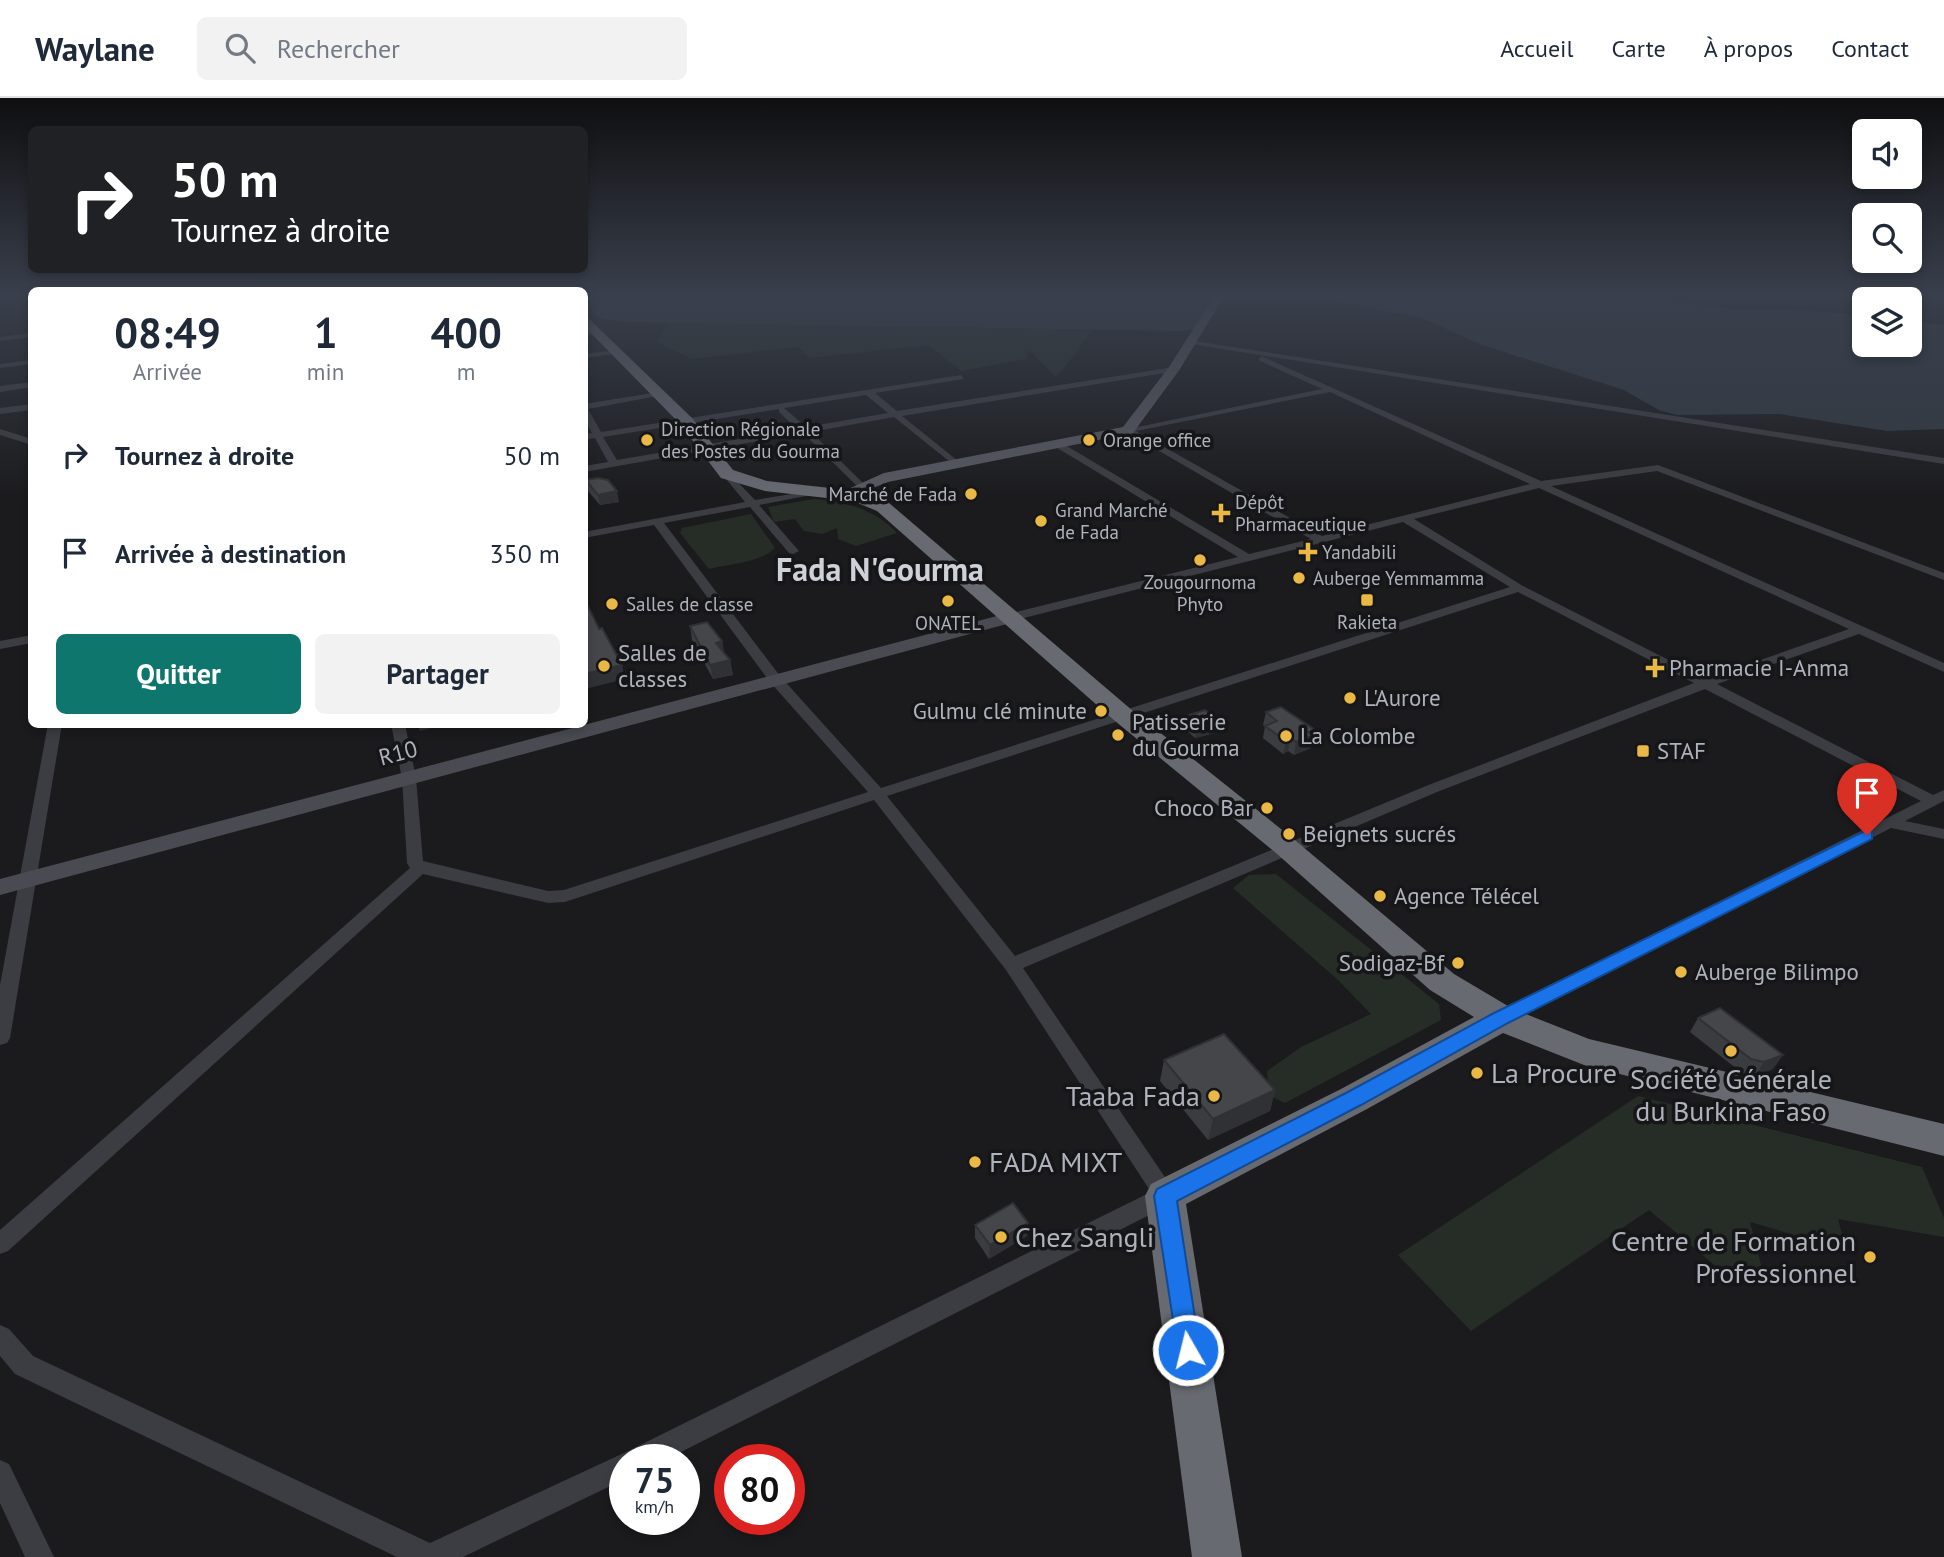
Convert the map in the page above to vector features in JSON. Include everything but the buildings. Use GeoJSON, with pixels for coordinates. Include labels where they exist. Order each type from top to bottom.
{"type":"FeatureCollection","features":[{"type":"Feature","properties":{"kind":"highway"},"geometry":{"type":"LineString","coordinates":[[626,363],[686,421],[727,474],[765,486],[812,492],[852,490],[883,507],[1124,716],[1286,847],[1442,982],[1501,1018],[1584,1051],[1944,1140]]}},
{"type":"Feature","properties":{"kind":"highway"},"geometry":{"type":"LineString","coordinates":[[1217,1557],[1165,1196],[1354,1099],[1501,1018]]}},
{"type":"Feature","properties":{"kind":"main road"},"geometry":{"type":"LineString","coordinates":[[852,490],[955,463],[1128,430],[1178,363]]}},
{"type":"Feature","properties":{"kind":"main road","name":"R10"},"geometry":{"type":"LineString","coordinates":[[0,887],[1012,617]]}},
{"type":"Feature","properties":{"kind":"street"},"geometry":{"type":"LineString","coordinates":[[0,366],[23,363]]}},
{"type":"Feature","properties":{"kind":"street"},"geometry":{"type":"LineString","coordinates":[[1269,363],[1542,484],[1944,668]]}},
{"type":"Feature","properties":{"kind":"street"},"geometry":{"type":"LineString","coordinates":[[1324,363],[1944,461]]}},
{"type":"Feature","properties":{"kind":"street"},"geometry":{"type":"LineString","coordinates":[[588,467],[1021,392],[1174,369]]}},
{"type":"Feature","properties":{"kind":"street"},"geometry":{"type":"LineString","coordinates":[[588,436],[961,377]]}},
{"type":"Feature","properties":{"kind":"street"},"geometry":{"type":"LineString","coordinates":[[0,389],[28,385]]}},
{"type":"Feature","properties":{"kind":"street"},"geometry":{"type":"LineString","coordinates":[[1128,430],[1329,390]]}},
{"type":"Feature","properties":{"kind":"street"},"geometry":{"type":"LineString","coordinates":[[867,391],[893,416],[955,463]]}},
{"type":"Feature","properties":{"kind":"street"},"geometry":{"type":"LineString","coordinates":[[588,408],[659,395]]}},
{"type":"Feature","properties":{"kind":"street"},"geometry":{"type":"LineString","coordinates":[[0,411],[28,408]]}},
{"type":"Feature","properties":{"kind":"street"},"geometry":{"type":"LineString","coordinates":[[782,410],[807,431],[852,490]]}},
{"type":"Feature","properties":{"kind":"street"},"geometry":{"type":"LineString","coordinates":[[588,416],[614,464]]}},
{"type":"Feature","properties":{"kind":"street"},"geometry":{"type":"LineString","coordinates":[[1128,430],[1320,539]]}},
{"type":"Feature","properties":{"kind":"street"},"geometry":{"type":"LineString","coordinates":[[0,432],[28,440]]}},
{"type":"Feature","properties":{"kind":"street"},"geometry":{"type":"LineString","coordinates":[[17,436],[28,435]]}},
{"type":"Feature","properties":{"kind":"street"},"geometry":{"type":"LineString","coordinates":[[1057,444],[1246,557]]}},
{"type":"Feature","properties":{"kind":"street"},"geometry":{"type":"LineString","coordinates":[[1012,617],[1542,484],[1658,468],[1944,577]]}},
{"type":"Feature","properties":{"kind":"street"},"geometry":{"type":"LineString","coordinates":[[727,474],[793,551]]}},
{"type":"Feature","properties":{"kind":"street"},"geometry":{"type":"LineString","coordinates":[[588,534],[812,492]]}},
{"type":"Feature","properties":{"kind":"street"},"geometry":{"type":"LineString","coordinates":[[1404,519],[1519,588],[1938,798]]}},
{"type":"Feature","properties":{"kind":"street"},"geometry":{"type":"LineString","coordinates":[[657,521],[775,679],[876,792],[1012,965],[1165,1196],[668,1444]]}},
{"type":"Feature","properties":{"kind":"street"},"geometry":{"type":"LineString","coordinates":[[399,728],[409,778],[415,863],[420,868],[555,897],[1519,588]]}},
{"type":"Feature","properties":{"kind":"street"},"geometry":{"type":"LineString","coordinates":[[1012,965],[1286,847],[1704,682],[1858,630]]}},
{"type":"Feature","properties":{"kind":"street"},"geometry":{"type":"LineString","coordinates":[[0,645],[28,640]]}},
{"type":"Feature","properties":{"kind":"street"},"geometry":{"type":"LineString","coordinates":[[0,1038],[54,728]]}},
{"type":"Feature","properties":{"kind":"street"},"geometry":{"type":"LineString","coordinates":[[1501,1018],[1938,798]]}},
{"type":"Feature","properties":{"kind":"street"},"geometry":{"type":"LineString","coordinates":[[1891,823],[1944,834]]}},
{"type":"Feature","properties":{"kind":"street"},"geometry":{"type":"LineString","coordinates":[[0,1244],[420,868]]}},
{"type":"Feature","properties":{"kind":"street"},"geometry":{"type":"LineString","coordinates":[[0,1337],[24,1365],[430,1557],[609,1473]]}},
{"type":"Feature","properties":{"kind":"street"},"geometry":{"type":"LineString","coordinates":[[0,1473],[40,1557]]}},
{"type":"Feature","properties":{"kind":"shaded area"},"geometry":{"type":"Polygon","coordinates":[[[951,363],[1004,363],[961,371],[951,363]]]}},
{"type":"Feature","properties":{"kind":"shaded area"},"geometry":{"type":"Polygon","coordinates":[[[1042,363],[1067,363],[1056,378],[1042,363]]]}},
{"type":"Feature","properties":{"kind":"shaded area"},"geometry":{"type":"Polygon","coordinates":[[[1539,363],[1944,363],[1944,429],[1887,431],[1779,414],[1677,415],[1659,410],[1624,390],[1539,363]]]}},
{"type":"Feature","properties":{"kind":"shaded area"},"geometry":{"type":"Polygon","coordinates":[[[814,499],[838,502],[869,512],[897,533],[856,546],[838,539],[837,528],[822,534],[804,531],[795,519],[774,522],[768,507],[814,499]]]}},
{"type":"Feature","properties":{"kind":"shaded area"},"geometry":{"type":"Polygon","coordinates":[[[751,514],[775,548],[753,560],[709,569],[680,533],[682,528],[751,514]]]}},
{"type":"Feature","properties":{"kind":"shaded area"},"geometry":{"type":"Polygon","coordinates":[[[1276,874],[1439,1004],[1441,1020],[1285,1103],[1270,1096],[1267,1071],[1301,1047],[1371,1014],[1338,980],[1233,888],[1249,875],[1276,874]]]}},
{"type":"Feature","properties":{"kind":"shaded area"},"geometry":{"type":"Polygon","coordinates":[[[1638,1096],[1922,1167],[1944,1218],[1944,1237],[1838,1219],[1846,1250],[1750,1222],[1765,1280],[1718,1268],[1649,1210],[1471,1331],[1398,1255],[1638,1096]]]}},
{"type":"Feature","properties":{"kind":"place","name":"Direction Régionale des Postes du Gourma"},"geometry":{"type":"Point","coordinates":[647,440]}},
{"type":"Feature","properties":{"kind":"place","name":"Orange office"},"geometry":{"type":"Point","coordinates":[1089,440]}},
{"type":"Feature","properties":{"kind":"place","name":"Marché de Fada"},"geometry":{"type":"Point","coordinates":[971,494]}},
{"type":"Feature","properties":{"kind":"place","name":"Dépôt Pharmaceutique"},"geometry":{"type":"Point","coordinates":[1221,513]}},
{"type":"Feature","properties":{"kind":"place","name":"Grand Marché de Fada"},"geometry":{"type":"Point","coordinates":[1041,521]}},
{"type":"Feature","properties":{"kind":"place","name":"Yandabili"},"geometry":{"type":"Point","coordinates":[1308,552]}},
{"type":"Feature","properties":{"kind":"place","name":"Zougournoma Phyto"},"geometry":{"type":"Point","coordinates":[1200,560]}},
{"type":"Feature","properties":{"kind":"place","name":"Auberge Yemmamma"},"geometry":{"type":"Point","coordinates":[1299,578]}},
{"type":"Feature","properties":{"kind":"place","name":"Rakieta"},"geometry":{"type":"Point","coordinates":[1367,600]}},
{"type":"Feature","properties":{"kind":"place","name":"ONATEL"},"geometry":{"type":"Point","coordinates":[948,601]}},
{"type":"Feature","properties":{"kind":"place","name":"Salles de classe"},"geometry":{"type":"Point","coordinates":[612,604]}},
{"type":"Feature","properties":{"kind":"place","name":"Salles de classes"},"geometry":{"type":"Point","coordinates":[604,666]}},
{"type":"Feature","properties":{"kind":"place","name":"Pharmacie I-Anma"},"geometry":{"type":"Point","coordinates":[1655,668]}},
{"type":"Feature","properties":{"kind":"place","name":"L'Aurore"},"geometry":{"type":"Point","coordinates":[1350,698]}},
{"type":"Feature","properties":{"kind":"place","name":"Gulmu clé minute"},"geometry":{"type":"Point","coordinates":[1101,711]}},
{"type":"Feature","properties":{"kind":"place","name":"Patisserie du Gourma"},"geometry":{"type":"Point","coordinates":[1118,735]}},
{"type":"Feature","properties":{"kind":"place","name":"La Colombe"},"geometry":{"type":"Point","coordinates":[1286,736]}},
{"type":"Feature","properties":{"kind":"place","name":"STAF"},"geometry":{"type":"Point","coordinates":[1643,751]}},
{"type":"Feature","properties":{"kind":"place","name":"Choco Bar"},"geometry":{"type":"Point","coordinates":[1267,808]}},
{"type":"Feature","properties":{"kind":"place","name":"Beignets sucrés"},"geometry":{"type":"Point","coordinates":[1289,834]}},
{"type":"Feature","properties":{"kind":"place","name":"Agence Télécel"},"geometry":{"type":"Point","coordinates":[1380,896]}},
{"type":"Feature","properties":{"kind":"place","name":"Sodigaz-Bf"},"geometry":{"type":"Point","coordinates":[1458,963]}},
{"type":"Feature","properties":{"kind":"place","name":"Auberge Bilimpo"},"geometry":{"type":"Point","coordinates":[1681,972]}},
{"type":"Feature","properties":{"kind":"place","name":"Société Générale du Burkina Faso"},"geometry":{"type":"Point","coordinates":[1731,1051]}},
{"type":"Feature","properties":{"kind":"place","name":"La Procure"},"geometry":{"type":"Point","coordinates":[1477,1073]}},
{"type":"Feature","properties":{"kind":"place","name":"Taaba Fada"},"geometry":{"type":"Point","coordinates":[1214,1096]}},
{"type":"Feature","properties":{"kind":"place","name":"FADA MIXT"},"geometry":{"type":"Point","coordinates":[975,1162]}},
{"type":"Feature","properties":{"kind":"place","name":"Chez Sangli"},"geometry":{"type":"Point","coordinates":[1001,1237]}},
{"type":"Feature","properties":{"kind":"place","name":"Centre de Formation Professionnel"},"geometry":{"type":"Point","coordinates":[1870,1257]}},
{"type":"Feature","properties":{"kind":"district","name":"Fada N'Gourma"},"geometry":{"type":"Point","coordinates":[880,570]}},
{"type":"Feature","properties":{"kind":"route"},"geometry":{"type":"LineString","coordinates":[[1188,1350],[1165,1196],[1354,1099],[1501,1018],[1867,835]]}}]}
